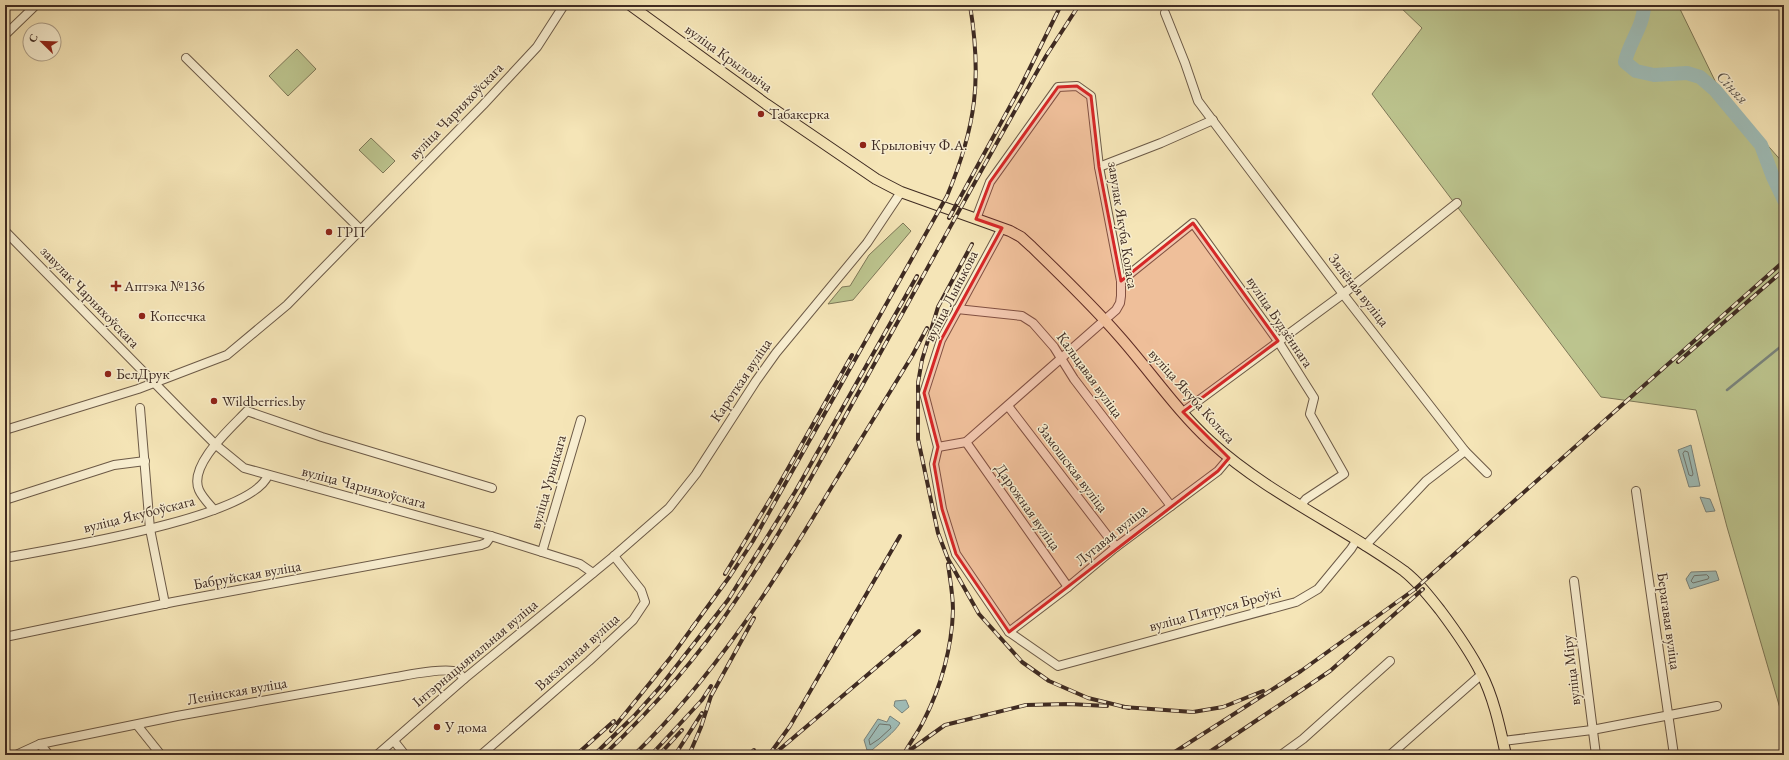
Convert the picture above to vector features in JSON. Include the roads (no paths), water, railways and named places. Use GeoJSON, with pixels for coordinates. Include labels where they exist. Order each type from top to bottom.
{"type":"FeatureCollection","features":[{"type":"Feature","properties":{"kind":"main road","name":"вуліца Крыловіча"},"geometry":{"type":"LineString","coordinates":[[630,5],[775,110],[876,179],[901,192],[959,213]]}},
{"type":"Feature","properties":{"kind":"main road","name":"вуліца Якуба Коласа"},"geometry":{"type":"LineString","coordinates":[[959,213],[1002,228],[1021,237],[1032,246],[1105,320],[1182,412],[1229,458],[1300,506],[1356,540],[1404,572],[1420,585],[1451,624],[1468,649],[1482,674],[1506,755]]}},
{"type":"Feature","properties":{"kind":"street"},"geometry":{"type":"LineString","coordinates":[[5,35],[36,5]]}},
{"type":"Feature","properties":{"kind":"street","name":"вуліца Чарняхоўскага"},"geometry":{"type":"LineString","coordinates":[[5,430],[154,383],[226,355],[287,305],[483,105],[536,47],[564,5]]}},
{"type":"Feature","properties":{"kind":"street","name":"Зялёная вуліца"},"geometry":{"type":"LineString","coordinates":[[1165,14],[1198,100],[1343,294],[1466,451],[1487,473]]}},
{"type":"Feature","properties":{"kind":"street"},"geometry":{"type":"LineString","coordinates":[[186,58],[361,230]]}},
{"type":"Feature","properties":{"kind":"street","name":"завулак Якуба Коласа"},"geometry":{"type":"LineString","coordinates":[[966,442],[1105,320],[1116,310],[1120,303],[1121,281],[1099,167],[1091,96],[1077,86],[1058,87],[990,182],[976,219]]}},
{"type":"Feature","properties":{"kind":"street"},"geometry":{"type":"LineString","coordinates":[[1099,167],[1161,143],[1213,120]]}},
{"type":"Feature","properties":{"kind":"street","name":"Кароткая вуліца"},"geometry":{"type":"LineString","coordinates":[[593,573],[659,517],[682,492],[696,474],[756,381],[776,353],[867,243],[901,192]]}},
{"type":"Feature","properties":{"kind":"street"},"geometry":{"type":"LineString","coordinates":[[1182,412],[1343,294],[1457,203]]}},
{"type":"Feature","properties":{"kind":"street","name":"вуліца Будзённага"},"geometry":{"type":"LineString","coordinates":[[1121,281],[1193,223],[1278,341],[1314,398],[1310,414],[1344,474],[1306,499],[1300,506]]}},
{"type":"Feature","properties":{"kind":"street","name":"вуліца Лынькова"},"geometry":{"type":"LineString","coordinates":[[1002,228],[941,340],[924,393],[938,447],[934,464],[942,509],[956,554],[1009,632],[1058,666]]}},
{"type":"Feature","properties":{"kind":"street","name":"завулак Чарняхоўскага"},"geometry":{"type":"LineString","coordinates":[[5,231],[154,383]]}},
{"type":"Feature","properties":{"kind":"street","name":"Кальцавая вуліца"},"geometry":{"type":"LineString","coordinates":[[957,309],[1022,316],[1033,323],[1054,347],[1074,379],[1171,506]]}},
{"type":"Feature","properties":{"kind":"street","name":"вуліца Чарняхоўскага"},"geometry":{"type":"LineString","coordinates":[[154,383],[216,445],[244,468],[491,536],[580,564],[593,573]]}},
{"type":"Feature","properties":{"kind":"street","name":"Замошская вуліца"},"geometry":{"type":"LineString","coordinates":[[1008,406],[1116,547]]}},
{"type":"Feature","properties":{"kind":"street"},"geometry":{"type":"LineString","coordinates":[[140,408],[150,529],[165,604]]}},
{"type":"Feature","properties":{"kind":"street"},"geometry":{"type":"LineString","coordinates":[[214,510],[199,490],[196,478],[199,469],[216,445],[247,411],[322,437],[492,488]]}},
{"type":"Feature","properties":{"kind":"street","name":"вуліца Урыцкага"},"geometry":{"type":"LineString","coordinates":[[542,552],[581,420]]}},
{"type":"Feature","properties":{"kind":"street"},"geometry":{"type":"LineString","coordinates":[[938,447],[966,442]]}},
{"type":"Feature","properties":{"kind":"street","name":"Дарожная вуліца"},"geometry":{"type":"LineString","coordinates":[[966,442],[1068,588]]}},
{"type":"Feature","properties":{"kind":"street"},"geometry":{"type":"LineString","coordinates":[[1365,546],[1426,481],[1466,451]]}},
{"type":"Feature","properties":{"kind":"street","name":"Лугавая вуліца"},"geometry":{"type":"LineString","coordinates":[[1009,632],[1068,588],[1116,547],[1218,471],[1229,458]]}},
{"type":"Feature","properties":{"kind":"street"},"geometry":{"type":"LineString","coordinates":[[5,500],[114,465],[144,461]]}},
{"type":"Feature","properties":{"kind":"street","name":"вуліца Якубоўскага"},"geometry":{"type":"LineString","coordinates":[[5,558],[150,529],[214,510],[253,493],[266,481],[268,475]]}},
{"type":"Feature","properties":{"kind":"street","name":"Берагавая вуліца"},"geometry":{"type":"LineString","coordinates":[[1636,491],[1674,755]]}},
{"type":"Feature","properties":{"kind":"street","name":"Бабруйская вуліца"},"geometry":{"type":"LineString","coordinates":[[5,637],[165,604],[481,545],[486,543],[491,536]]}},
{"type":"Feature","properties":{"kind":"street","name":"вуліца Пятруся Броўкі"},"geometry":{"type":"LineString","coordinates":[[1058,666],[1296,602],[1318,589],[1351,549],[1356,540]]}},
{"type":"Feature","properties":{"kind":"street","name":"Вакзальная вуліца"},"geometry":{"type":"LineString","coordinates":[[482,755],[627,625],[645,602],[641,590],[614,556]]}},
{"type":"Feature","properties":{"kind":"street","name":"Інтэрнацыянальная вуліца"},"geometry":{"type":"LineString","coordinates":[[377,755],[464,679],[593,573]]}},
{"type":"Feature","properties":{"kind":"street","name":"вуліца Міру"},"geometry":{"type":"LineString","coordinates":[[1574,581],[1596,755]]}},
{"type":"Feature","properties":{"kind":"street"},"geometry":{"type":"LineString","coordinates":[[1281,755],[1303,739],[1390,662]]}},
{"type":"Feature","properties":{"kind":"street","name":"Ленінская вуліца"},"geometry":{"type":"LineString","coordinates":[[16,755],[40,744],[185,714],[431,672],[453,671],[457,672],[464,679]]}},
{"type":"Feature","properties":{"kind":"street"},"geometry":{"type":"LineString","coordinates":[[1390,755],[1482,674]]}},
{"type":"Feature","properties":{"kind":"street"},"geometry":{"type":"LineString","coordinates":[[1503,741],[1592,730],[1717,706]]}},
{"type":"Feature","properties":{"kind":"street"},"geometry":{"type":"LineString","coordinates":[[137,725],[161,755]]}},
{"type":"Feature","properties":{"kind":"street"},"geometry":{"type":"LineString","coordinates":[[394,741],[405,755]]}},
{"type":"Feature","properties":{"kind":"street"},"geometry":{"type":"LineString","coordinates":[[40,744],[49,755]]}},
{"type":"Feature","properties":{"kind":"water"},"geometry":{"type":"Polygon","coordinates":[[[1691,445],[1700,486],[1689,487],[1678,450],[1691,445]]]}},
{"type":"Feature","properties":{"kind":"water"},"geometry":{"type":"Polygon","coordinates":[[[1700,497],[1710,499],[1715,511],[1706,512],[1700,497]]]}},
{"type":"Feature","properties":{"kind":"water"},"geometry":{"type":"Polygon","coordinates":[[[1716,571],[1719,580],[1690,589],[1686,579],[1691,572],[1716,571]]]}},
{"type":"Feature","properties":{"kind":"water"},"geometry":{"type":"Polygon","coordinates":[[[906,700],[909,707],[902,713],[894,706],[895,701],[906,700]]]}},
{"type":"Feature","properties":{"kind":"water"},"geometry":{"type":"Polygon","coordinates":[[[890,716],[900,723],[898,726],[872,750],[867,750],[864,740],[878,719],[887,722],[890,716]]]}},
{"type":"Feature","properties":{"kind":"waterway","name":"Сіняя"},"geometry":{"type":"LineString","coordinates":[[1644,5],[1642,20],[1625,62],[1636,71],[1654,75],[1687,73],[1700,77],[1715,90],[1761,145],[1773,177],[1784,200]]}},
{"type":"Feature","properties":{"kind":"waterway"},"geometry":{"type":"LineString","coordinates":[[1727,390],[1784,344]]}},
{"type":"Feature","properties":{"kind":"railway"},"geometry":{"type":"LineString","coordinates":[[692,628],[730,576],[753,541],[947,196],[965,147],[974,102],[976,56],[970,5]]}},
{"type":"Feature","properties":{"kind":"railway"},"geometry":{"type":"LineString","coordinates":[[949,218],[1020,88],[1061,5]]}},
{"type":"Feature","properties":{"kind":"railway"},"geometry":{"type":"LineString","coordinates":[[604,755],[639,720],[689,664],[720,624],[770,548],[1046,56],[1079,5]]}},
{"type":"Feature","properties":{"kind":"railway"},"geometry":{"type":"LineString","coordinates":[[972,244],[938,307],[922,360],[918,383],[918,439],[938,533],[948,559],[979,614],[1022,662],[1049,681],[1088,698],[1129,708]]}},
{"type":"Feature","properties":{"kind":"railway"},"geometry":{"type":"LineString","coordinates":[[1170,755],[1301,671],[1415,589],[1784,261]]}},
{"type":"Feature","properties":{"kind":"railway"},"geometry":{"type":"LineString","coordinates":[[1678,362],[1784,270]]}},
{"type":"Feature","properties":{"kind":"railway"},"geometry":{"type":"LineString","coordinates":[[594,755],[634,716],[660,687],[728,600],[795,492],[917,276]]}},
{"type":"Feature","properties":{"kind":"railway"},"geometry":{"type":"LineString","coordinates":[[634,755],[689,695],[715,663],[763,597],[902,373],[927,328]]}},
{"type":"Feature","properties":{"kind":"railway"},"geometry":{"type":"LineString","coordinates":[[725,574],[777,488],[852,355]]}},
{"type":"Feature","properties":{"kind":"railway"},"geometry":{"type":"LineString","coordinates":[[769,755],[790,726],[900,536]]}},
{"type":"Feature","properties":{"kind":"railway"},"geometry":{"type":"LineString","coordinates":[[905,752],[920,728],[936,694],[948,652],[953,610],[948,564]]}},
{"type":"Feature","properties":{"kind":"railway"},"geometry":{"type":"LineString","coordinates":[[1205,755],[1330,671],[1423,589]]}},
{"type":"Feature","properties":{"kind":"railway"},"geometry":{"type":"LineString","coordinates":[[689,755],[701,727],[711,696],[754,618]]}},
{"type":"Feature","properties":{"kind":"railway"},"geometry":{"type":"LineString","coordinates":[[611,731],[671,657],[695,624]]}},
{"type":"Feature","properties":{"kind":"railway"},"geometry":{"type":"LineString","coordinates":[[773,755],[919,631]]}},
{"type":"Feature","properties":{"kind":"railway"},"geometry":{"type":"LineString","coordinates":[[651,755],[702,700],[711,686]]}},
{"type":"Feature","properties":{"kind":"railway"},"geometry":{"type":"LineString","coordinates":[[1123,707],[1193,712],[1223,707],[1263,691]]}},
{"type":"Feature","properties":{"kind":"railway"},"geometry":{"type":"LineString","coordinates":[[903,755],[945,725],[1026,705],[1069,704],[1107,706]]}},
{"type":"Feature","properties":{"kind":"railway"},"geometry":{"type":"LineString","coordinates":[[675,755],[702,713]]}},
{"type":"Feature","properties":{"kind":"railway"},"geometry":{"type":"LineString","coordinates":[[576,755],[614,721]]}},
{"type":"Feature","properties":{"kind":"railway"},"geometry":{"type":"LineString","coordinates":[[659,755],[682,730]]}},
{"type":"Feature","properties":{"kind":"railway"},"geometry":{"type":"LineString","coordinates":[[749,755],[754,750]]}},
{"type":"Feature","properties":{"kind":"place","name":"Табакерка"},"geometry":{"type":"Point","coordinates":[761,114]}},
{"type":"Feature","properties":{"kind":"place","name":"Крыловічу Ф.А."},"geometry":{"type":"Point","coordinates":[863,145]}},
{"type":"Feature","properties":{"kind":"place","name":"ГРП"},"geometry":{"type":"Point","coordinates":[329,232]}},
{"type":"Feature","properties":{"kind":"place","name":"Аптэка №136"},"geometry":{"type":"Point","coordinates":[116,286]}},
{"type":"Feature","properties":{"kind":"place","name":"Копеечка"},"geometry":{"type":"Point","coordinates":[142,316]}},
{"type":"Feature","properties":{"kind":"place","name":"БелДрук"},"geometry":{"type":"Point","coordinates":[108,374]}},
{"type":"Feature","properties":{"kind":"place","name":"Wildberries.by"},"geometry":{"type":"Point","coordinates":[214,401]}},
{"type":"Feature","properties":{"kind":"place","name":"У дома"},"geometry":{"type":"Point","coordinates":[437,727]}}]}
